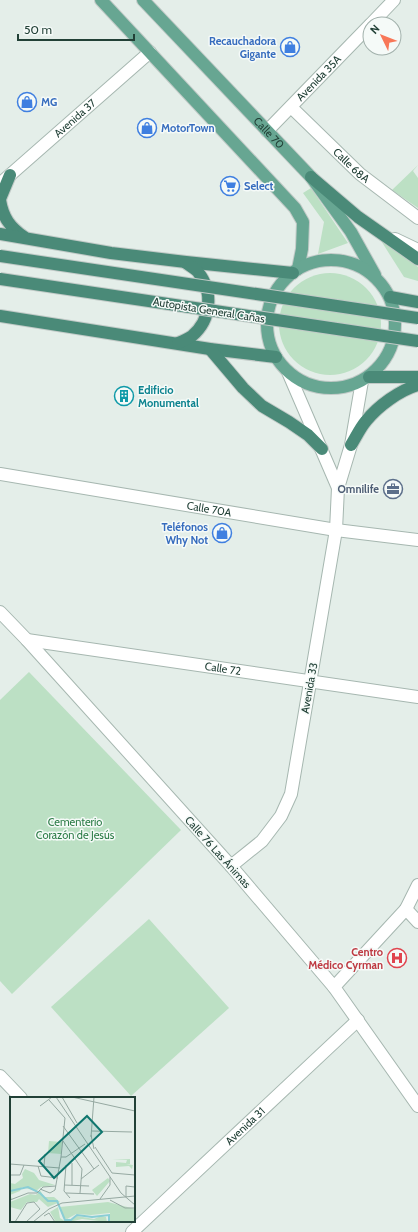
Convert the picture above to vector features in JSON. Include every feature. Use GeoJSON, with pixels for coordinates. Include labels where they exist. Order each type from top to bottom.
{"type":"FeatureCollection","features":[{"type":"Feature","properties":{"kind":"highway"},"geometry":{"type":"LineString","coordinates":[[10,175],[0,199],[2,212],[14,230],[25,238]]}},
{"type":"Feature","properties":{"kind":"highway"},"geometry":{"type":"LineString","coordinates":[[311,177],[358,217],[418,259]]}},
{"type":"Feature","properties":{"kind":"highway"},"geometry":{"type":"LineString","coordinates":[[0,234],[112,253],[186,262],[295,271]]}},
{"type":"Feature","properties":{"kind":"highway","name":"Autopista General Cañas"},"geometry":{"type":"LineString","coordinates":[[0,256],[418,318]]}},
{"type":"Feature","properties":{"kind":"highway"},"geometry":{"type":"LineString","coordinates":[[178,343],[192,337],[202,326],[208,313],[209,305],[206,284],[198,271],[186,262]]}},
{"type":"Feature","properties":{"kind":"highway","name":"Autopista General Cañas"},"geometry":{"type":"LineString","coordinates":[[0,279],[418,341]]}},
{"type":"Feature","properties":{"kind":"highway"},"geometry":{"type":"LineString","coordinates":[[390,297],[418,302]]}},
{"type":"Feature","properties":{"kind":"highway"},"geometry":{"type":"LineString","coordinates":[[0,316],[210,349],[276,357]]}},
{"type":"Feature","properties":{"kind":"highway"},"geometry":{"type":"LineString","coordinates":[[210,349],[243,388],[262,406],[290,422],[308,435],[322,449]]}},
{"type":"Feature","properties":{"kind":"highway"},"geometry":{"type":"LineString","coordinates":[[365,379],[418,377]]}},
{"type":"Feature","properties":{"kind":"highway"},"geometry":{"type":"LineString","coordinates":[[351,445],[366,420],[388,401],[413,386],[418,385]]}},
{"type":"Feature","properties":{"kind":"main road"},"geometry":{"type":"LineString","coordinates":[[101,0],[295,208],[303,222],[302,249],[295,271]]}},
{"type":"Feature","properties":{"kind":"main road","name":"Calle 70"},"geometry":{"type":"LineString","coordinates":[[143,0],[311,177],[351,232],[378,279]]}},
{"type":"Feature","properties":{"kind":"main road"},"geometry":{"type":"LineString","coordinates":[[340,260],[361,267],[378,279],[390,297],[396,326],[393,341],[388,354],[380,367],[365,379],[343,387],[324,388],[305,383],[288,372],[276,357],[269,340],[267,321],[271,303],[280,286],[295,271],[318,261],[340,260]]}},
{"type":"Feature","properties":{"kind":"street","name":"Avenida 35A"},"geometry":{"type":"LineString","coordinates":[[379,16],[394,0]]}},
{"type":"Feature","properties":{"kind":"street","name":"Avenida 35A"},"geometry":{"type":"LineString","coordinates":[[267,132],[362,34]]}},
{"type":"Feature","properties":{"kind":"street","name":"Avenida 37"},"geometry":{"type":"LineString","coordinates":[[0,184],[150,52]]}},
{"type":"Feature","properties":{"kind":"street","name":"Calle 68A"},"geometry":{"type":"LineString","coordinates":[[291,107],[360,174],[418,218]]}},
{"type":"Feature","properties":{"kind":"street"},"geometry":{"type":"LineString","coordinates":[[379,232],[418,250]]}},
{"type":"Feature","properties":{"kind":"street","name":"Avenida 33"},"geometry":{"type":"LineString","coordinates":[[288,372],[338,488]]}},
{"type":"Feature","properties":{"kind":"street","name":"Avenida 33"},"geometry":{"type":"LineString","coordinates":[[231,866],[262,841],[281,816],[291,794],[336,530],[338,488],[351,445],[365,379]]}},
{"type":"Feature","properties":{"kind":"street","name":"Calle 70A"},"geometry":{"type":"LineString","coordinates":[[0,474],[336,530],[418,540]]}},
{"type":"Feature","properties":{"kind":"street","name":"Calle 76 Las Ánimas"},"geometry":{"type":"LineString","coordinates":[[0,612],[231,866],[334,987],[418,1106]]}},
{"type":"Feature","properties":{"kind":"street","name":"Calle 72"},"geometry":{"type":"LineString","coordinates":[[27,640],[418,698]]}},
{"type":"Feature","properties":{"kind":"street"},"geometry":{"type":"LineString","coordinates":[[334,987],[406,909],[418,886]]}},
{"type":"Feature","properties":{"kind":"street"},"geometry":{"type":"LineString","coordinates":[[406,909],[418,922]]}},
{"type":"Feature","properties":{"kind":"street","name":"Avenida 31"},"geometry":{"type":"LineString","coordinates":[[135,1224],[358,1020]]}},
{"type":"Feature","properties":{"kind":"street"},"geometry":{"type":"LineString","coordinates":[[0,1076],[20,1097]]}},
{"type":"Feature","properties":{"kind":"green space"},"geometry":{"type":"Polygon","coordinates":[[[418,165],[413,171],[418,178],[418,208],[392,190],[418,165]]]}},
{"type":"Feature","properties":{"kind":"green space"},"geometry":{"type":"Polygon","coordinates":[[[311,188],[348,243],[318,254],[324,222],[303,193],[311,188]]]}},
{"type":"Feature","properties":{"kind":"green space"},"geometry":{"type":"Polygon","coordinates":[[[378,236],[418,267],[418,281],[404,277],[378,236]]]}},
{"type":"Feature","properties":{"kind":"green space"},"geometry":{"type":"Polygon","coordinates":[[[330,273],[349,277],[366,288],[377,305],[381,324],[377,343],[366,360],[349,371],[330,375],[311,371],[294,360],[283,343],[279,324],[283,305],[294,288],[311,277],[330,273]]]}},
{"type":"Feature","properties":{"kind":"green space","name":"Cementerio Corazón de Jesús"},"geometry":{"type":"Polygon","coordinates":[[[29,672],[181,830],[12,994],[0,981],[0,700],[29,672]]]}},
{"type":"Feature","properties":{"kind":"green space"},"geometry":{"type":"Polygon","coordinates":[[[149,919],[229,1008],[131,1096],[51,1007],[149,919]]]}},
{"type":"Feature","properties":{"kind":"place","name":"Recauchadora Gigante"},"geometry":{"type":"Point","coordinates":[290,47]}},
{"type":"Feature","properties":{"kind":"place","name":"MG"},"geometry":{"type":"Point","coordinates":[27,102]}},
{"type":"Feature","properties":{"kind":"place","name":"MotorTown"},"geometry":{"type":"Point","coordinates":[147,128]}},
{"type":"Feature","properties":{"kind":"place","name":"Select"},"geometry":{"type":"Point","coordinates":[230,186]}},
{"type":"Feature","properties":{"kind":"place","name":"Edificio Monumental"},"geometry":{"type":"Point","coordinates":[124,396]}},
{"type":"Feature","properties":{"kind":"place","name":"Omnilife"},"geometry":{"type":"Point","coordinates":[393,489]}},
{"type":"Feature","properties":{"kind":"place","name":"Teléfonos Why Not"},"geometry":{"type":"Point","coordinates":[222,533]}},
{"type":"Feature","properties":{"kind":"place","name":"Centro Médico Cyrman"},"geometry":{"type":"Point","coordinates":[397,958]}}]}
